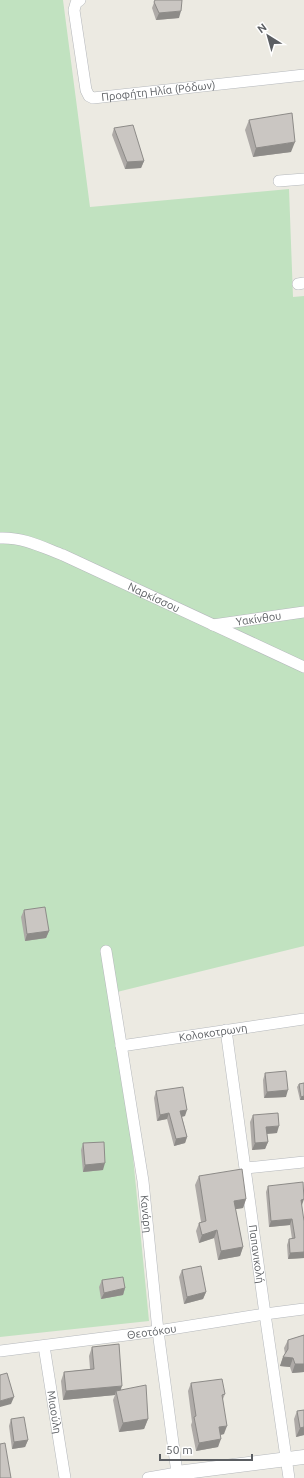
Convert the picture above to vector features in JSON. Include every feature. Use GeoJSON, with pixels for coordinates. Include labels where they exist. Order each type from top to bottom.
{"type":"FeatureCollection","features":[{"type":"Feature","properties":{"kind":"street","name":"Προφήτη Ηλία (Ρόδων)"},"geometry":{"type":"LineString","coordinates":[[80,0],[76,3],[74,10],[86,90],[89,96],[93,98],[304,75]]}},
{"type":"Feature","properties":{"kind":"street"},"geometry":{"type":"LineString","coordinates":[[279,182],[304,179]]}},
{"type":"Feature","properties":{"kind":"street","name":"Ναρκίσσου"},"geometry":{"type":"LineString","coordinates":[[0,538],[10,537],[25,540],[62,555],[304,667]]}},
{"type":"Feature","properties":{"kind":"street","name":"Υακίνθου"},"geometry":{"type":"LineString","coordinates":[[212,625],[304,612]]}},
{"type":"Feature","properties":{"kind":"street","name":"Κανάρη"},"geometry":{"type":"LineString","coordinates":[[106,951],[143,1181],[158,1331],[178,1476]]}},
{"type":"Feature","properties":{"kind":"street","name":"Κολοκοτρωνη"},"geometry":{"type":"LineString","coordinates":[[122,1046],[304,1019]]}},
{"type":"Feature","properties":{"kind":"street","name":"Παπανικολή"},"geometry":{"type":"LineString","coordinates":[[226,1030],[289,1478]]}},
{"type":"Feature","properties":{"kind":"street"},"geometry":{"type":"LineString","coordinates":[[246,1168],[304,1162]]}},
{"type":"Feature","properties":{"kind":"street","name":"Θεοτόκου"},"geometry":{"type":"LineString","coordinates":[[0,1351],[158,1331],[304,1309]]}},
{"type":"Feature","properties":{"kind":"street","name":"Μιαούλη"},"geometry":{"type":"LineString","coordinates":[[44,1346],[65,1478]]}},
{"type":"Feature","properties":{"kind":"street"},"geometry":{"type":"LineString","coordinates":[[148,1478],[178,1476],[304,1457]]}},
{"type":"Feature","properties":{"kind":"green space"},"geometry":{"type":"Polygon","coordinates":[[[0,0],[63,0],[90,207],[289,189],[293,297],[304,296],[304,946],[117,992],[149,1321],[0,1337],[0,0]]]}},
{"type":"Feature","properties":{"kind":"building"},"geometry":{"type":"Polygon","coordinates":[[[155,0],[182,0],[181,11],[159,13],[154,2],[155,0]]]}},
{"type":"Feature","properties":{"kind":"building"},"geometry":{"type":"Polygon","coordinates":[[[292,113],[295,142],[256,148],[249,120],[292,113]]]}},
{"type":"Feature","properties":{"kind":"building"},"geometry":{"type":"Polygon","coordinates":[[[133,125],[144,161],[127,162],[114,128],[133,125]]]}},
{"type":"Feature","properties":{"kind":"building"},"geometry":{"type":"Polygon","coordinates":[[[45,907],[49,931],[27,934],[24,910],[45,907]]]}},
{"type":"Feature","properties":{"kind":"building"},"geometry":{"type":"Polygon","coordinates":[[[286,1071],[288,1090],[267,1092],[265,1073],[286,1071]]]}},
{"type":"Feature","properties":{"kind":"building"},"geometry":{"type":"Polygon","coordinates":[[[304,1083],[304,1096],[301,1097],[299,1084],[304,1083]]]}},
{"type":"Feature","properties":{"kind":"building"},"geometry":{"type":"Polygon","coordinates":[[[183,1087],[187,1110],[180,1111],[187,1137],[176,1139],[169,1113],[160,1115],[156,1091],[183,1087]]]}},
{"type":"Feature","properties":{"kind":"building"},"geometry":{"type":"Polygon","coordinates":[[[278,1113],[279,1126],[266,1127],[268,1142],[255,1143],[253,1115],[278,1113]]]}},
{"type":"Feature","properties":{"kind":"building"},"geometry":{"type":"Polygon","coordinates":[[[104,1142],[105,1163],[85,1165],[83,1143],[104,1142]]]}},
{"type":"Feature","properties":{"kind":"building"},"geometry":{"type":"Polygon","coordinates":[[[242,1169],[246,1199],[234,1201],[243,1247],[221,1251],[217,1230],[202,1235],[199,1223],[206,1221],[199,1176],[242,1169]]]}},
{"type":"Feature","properties":{"kind":"building"},"geometry":{"type":"Polygon","coordinates":[[[303,1182],[304,1199],[301,1200],[304,1221],[304,1252],[290,1253],[289,1239],[295,1238],[292,1219],[271,1221],[268,1186],[303,1182]]]}},
{"type":"Feature","properties":{"kind":"building"},"geometry":{"type":"Polygon","coordinates":[[[201,1266],[206,1292],[187,1297],[182,1270],[201,1266]]]}},
{"type":"Feature","properties":{"kind":"building"},"geometry":{"type":"Polygon","coordinates":[[[123,1277],[125,1288],[104,1293],[102,1280],[123,1277]]]}},
{"type":"Feature","properties":{"kind":"building"},"geometry":{"type":"Polygon","coordinates":[[[304,1335],[304,1364],[295,1364],[293,1358],[283,1357],[288,1349],[288,1340],[304,1335]]]}},
{"type":"Feature","properties":{"kind":"building"},"geometry":{"type":"Polygon","coordinates":[[[119,1344],[122,1386],[66,1391],[64,1372],[94,1369],[92,1347],[119,1344]]]}},
{"type":"Feature","properties":{"kind":"building"},"geometry":{"type":"Polygon","coordinates":[[[7,1373],[14,1397],[0,1401],[0,1375],[7,1373]]]}},
{"type":"Feature","properties":{"kind":"building"},"geometry":{"type":"Polygon","coordinates":[[[222,1379],[225,1394],[222,1395],[227,1426],[219,1427],[221,1439],[199,1443],[194,1417],[196,1416],[191,1383],[222,1379]]]}},
{"type":"Feature","properties":{"kind":"building"},"geometry":{"type":"Polygon","coordinates":[[[146,1385],[148,1419],[123,1423],[116,1391],[146,1385]]]}},
{"type":"Feature","properties":{"kind":"building"},"geometry":{"type":"Polygon","coordinates":[[[304,1410],[304,1427],[300,1428],[297,1411],[304,1410]]]}},
{"type":"Feature","properties":{"kind":"building"},"geometry":{"type":"Polygon","coordinates":[[[24,1417],[28,1440],[14,1442],[11,1419],[24,1417]]]}},
{"type":"Feature","properties":{"kind":"building"},"geometry":{"type":"Polygon","coordinates":[[[5,1443],[11,1478],[0,1478],[0,1444],[5,1443]]]}}]}
